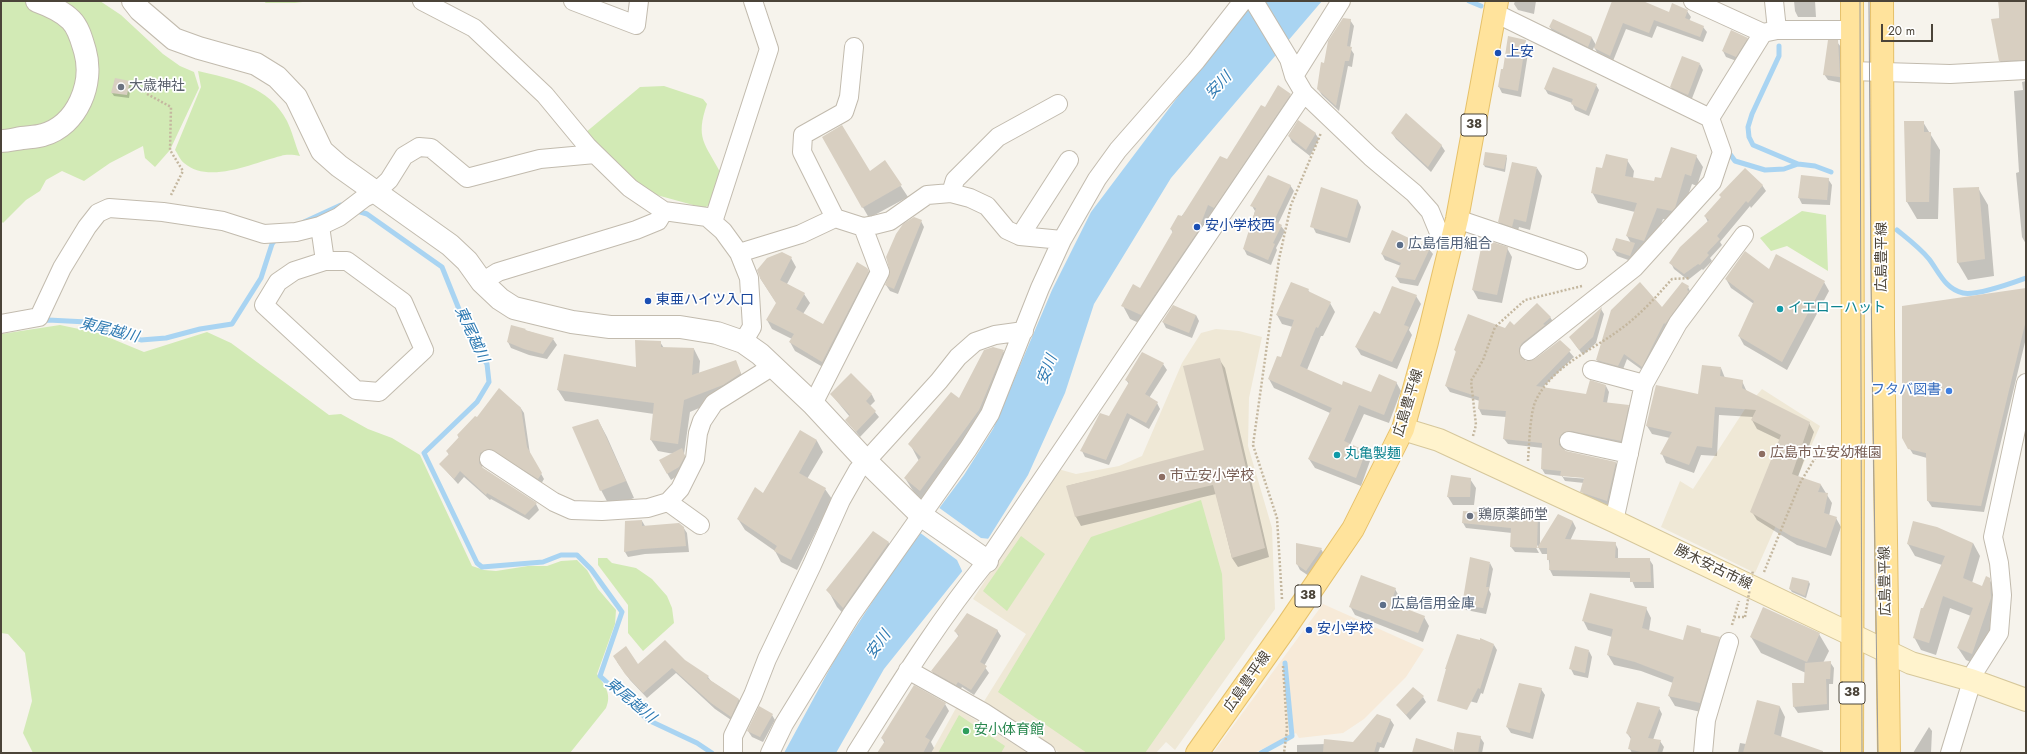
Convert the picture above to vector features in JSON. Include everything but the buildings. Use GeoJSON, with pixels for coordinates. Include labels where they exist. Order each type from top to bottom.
{"type":"FeatureCollection","features":[{"type":"Feature","properties":{"kind":"main road","name":"38"},"geometry":{"type":"LineString","coordinates":[[1852,1],[1852,753]]}},
{"type":"Feature","properties":{"kind":"main road","name":"広島豊平線"},"geometry":{"type":"LineString","coordinates":[[1882,1],[1883,328],[1889,753]]}},
{"type":"Feature","properties":{"kind":"main road","name":"広島豊平線"},"geometry":{"type":"LineString","coordinates":[[1197,753],[1285,629],[1353,529],[1403,429],[1427,342],[1457,219],[1496,7]]}},
{"type":"Feature","properties":{"kind":"main road","name":"勝木安古市線"},"geometry":{"type":"LineString","coordinates":[[1403,429],[1439,440],[1614,521],[1911,663],[1971,680],[2026,700]]}},
{"type":"Feature","properties":{"kind":"street"},"geometry":{"type":"LineString","coordinates":[[1,141],[43,135],[54,130],[68,120],[81,102],[86,85],[87,59],[80,35],[72,20],[48,5],[37,1]]}},
{"type":"Feature","properties":{"kind":"street"},"geometry":{"type":"LineString","coordinates":[[133,1],[140,10],[174,39],[256,64],[277,77],[296,97],[322,151],[339,166],[450,245],[467,261],[482,282],[500,299],[514,308],[572,322],[610,327],[680,327],[717,333],[743,342],[760,354],[814,404],[866,461],[922,516],[981,557]]}},
{"type":"Feature","properties":{"kind":"street"},"geometry":{"type":"LineString","coordinates":[[422,1],[474,28],[545,95],[595,154],[630,188],[664,211],[707,217],[723,231],[739,254],[749,278],[752,327],[743,342]]}},
{"type":"Feature","properties":{"kind":"street"},"geometry":{"type":"LineString","coordinates":[[572,1],[636,25],[639,1]]}},
{"type":"Feature","properties":{"kind":"street"},"geometry":{"type":"LineString","coordinates":[[713,222],[769,49],[753,1]]}},
{"type":"Feature","properties":{"kind":"street"},"geometry":{"type":"LineString","coordinates":[[770,753],[784,724],[851,615],[922,516],[990,414],[1040,288],[1062,240],[1097,179],[1118,150],[1196,61],[1243,1]]}},
{"type":"Feature","properties":{"kind":"street"},"geometry":{"type":"LineString","coordinates":[[1254,1],[1304,92],[1371,157],[1418,198],[1430,211],[1442,240],[1450,248]]}},
{"type":"Feature","properties":{"kind":"street"},"geometry":{"type":"LineString","coordinates":[[1291,68],[1341,1]]}},
{"type":"Feature","properties":{"kind":"street"},"geometry":{"type":"LineString","coordinates":[[1694,1],[1770,32],[1852,30]]}},
{"type":"Feature","properties":{"kind":"street"},"geometry":{"type":"LineString","coordinates":[[1710,118],[1770,32],[1774,1]]}},
{"type":"Feature","properties":{"kind":"street"},"geometry":{"type":"LineString","coordinates":[[1496,7],[1710,118],[1722,152],[1712,182],[1634,268],[1529,351]]}},
{"type":"Feature","properties":{"kind":"street"},"geometry":{"type":"LineString","coordinates":[[835,218],[802,152],[803,135],[844,112],[850,97],[854,47]]}},
{"type":"Feature","properties":{"kind":"street"},"geometry":{"type":"LineString","coordinates":[[1851,71],[1950,74],[2026,70]]}},
{"type":"Feature","properties":{"kind":"street"},"geometry":{"type":"LineString","coordinates":[[856,753],[908,670],[971,581],[981,557],[1304,92]]}},
{"type":"Feature","properties":{"kind":"street"},"geometry":{"type":"LineString","coordinates":[[951,193],[954,180],[998,137],[1058,104]]}},
{"type":"Feature","properties":{"kind":"street"},"geometry":{"type":"LineString","coordinates":[[1,324],[40,317],[62,268],[87,227],[98,213],[109,208],[163,212],[223,221],[264,234],[296,232],[320,226],[339,217],[364,198],[376,192],[389,180],[404,156],[419,146],[431,148],[467,178],[540,159],[595,154]]}},
{"type":"Feature","properties":{"kind":"street"},"geometry":{"type":"LineString","coordinates":[[1020,236],[1069,160]]}},
{"type":"Feature","properties":{"kind":"street"},"geometry":{"type":"LineString","coordinates":[[739,254],[801,234],[835,218],[863,226],[890,221],[927,195],[951,193],[970,198],[987,206],[1007,230],[1020,236],[1062,240]]}},
{"type":"Feature","properties":{"kind":"street"},"geometry":{"type":"LineString","coordinates":[[482,282],[498,272],[636,230],[658,221],[664,211]]}},
{"type":"Feature","properties":{"kind":"street"},"geometry":{"type":"LineString","coordinates":[[1457,219],[1578,260]]}},
{"type":"Feature","properties":{"kind":"street"},"geometry":{"type":"LineString","coordinates":[[320,226],[325,261]]}},
{"type":"Feature","properties":{"kind":"street"},"geometry":{"type":"LineString","coordinates":[[814,404],[880,272],[863,226]]}},
{"type":"Feature","properties":{"kind":"street"},"geometry":{"type":"LineString","coordinates":[[1614,521],[1644,384],[1678,323],[1744,235]]}},
{"type":"Feature","properties":{"kind":"street"},"geometry":{"type":"LineString","coordinates":[[325,261],[347,261],[403,302],[424,350],[379,392],[356,390],[264,305],[278,282],[294,271],[325,261]]}},
{"type":"Feature","properties":{"kind":"street"},"geometry":{"type":"LineString","coordinates":[[733,753],[733,736],[753,695],[767,659],[841,500],[858,470],[939,381],[958,357],[976,342],[995,336],[1024,331]]}},
{"type":"Feature","properties":{"kind":"street"},"geometry":{"type":"LineString","coordinates":[[489,459],[554,502],[572,510],[602,511],[648,508],[668,502],[680,489],[688,475],[695,459],[698,433],[702,422],[714,403],[773,366]]}},
{"type":"Feature","properties":{"kind":"street"},"geometry":{"type":"LineString","coordinates":[[1592,370],[1644,384]]}},
{"type":"Feature","properties":{"kind":"street"},"geometry":{"type":"LineString","coordinates":[[1950,753],[1975,670],[1999,633],[2002,595],[1999,563],[1993,537],[2026,383]]}},
{"type":"Feature","properties":{"kind":"street"},"geometry":{"type":"LineString","coordinates":[[1569,441],[1629,454]]}},
{"type":"Feature","properties":{"kind":"street"},"geometry":{"type":"LineString","coordinates":[[668,502],[700,525]]}},
{"type":"Feature","properties":{"kind":"street"},"geometry":{"type":"LineString","coordinates":[[1703,753],[1706,720],[1729,642]]}},
{"type":"Feature","properties":{"kind":"street"},"geometry":{"type":"LineString","coordinates":[[908,670],[983,712],[1046,753]]}},
{"type":"Feature","properties":{"kind":"path"},"geometry":{"type":"LineString","coordinates":[[147,94],[171,107],[170,150],[183,170],[163,212]]}},
{"type":"Feature","properties":{"kind":"path"},"geometry":{"type":"LineString","coordinates":[[1282,600],[1278,518],[1253,445],[1279,259],[1289,213],[1329,115]]}},
{"type":"Feature","properties":{"kind":"path"},"geometry":{"type":"LineString","coordinates":[[1763,573],[1800,483],[1815,458],[1835,449]]}},
{"type":"Feature","properties":{"kind":"path"},"geometry":{"type":"LineString","coordinates":[[1734,617],[1745,617],[1753,570]]}},
{"type":"Feature","properties":{"kind":"path"},"geometry":{"type":"LineString","coordinates":[[1729,642],[1734,617],[1742,595]]}},
{"type":"Feature","properties":{"kind":"path"},"geometry":{"type":"LineString","coordinates":[[1282,658],[1287,729],[1284,753]]}},
{"type":"Feature","properties":{"kind":"shaded area"},"geometry":{"type":"Polygon","coordinates":[[[1216,329],[1239,331],[1262,337],[1249,398],[1248,446],[1272,528],[1275,609],[1175,750],[1166,742],[1156,753],[1060,753],[983,703],[1026,634],[973,599],[1058,469],[1076,474],[1119,466],[1142,456],[1182,363],[1201,333],[1216,329]]]}},
{"type":"Feature","properties":{"kind":"shaded area","name":"広島市立安幼稚園"},"geometry":{"type":"Polygon","coordinates":[[[1762,389],[1820,426],[1755,573],[1661,527],[1680,481],[1693,489],[1745,409],[1762,389]]]}},
{"type":"Feature","properties":{"kind":"shaded area"},"geometry":{"type":"Polygon","coordinates":[[[1323,604],[1424,649],[1406,677],[1364,719],[1343,733],[1299,738],[1296,733],[1254,753],[1213,753],[1323,604]]]}},
{"type":"Feature","properties":{"kind":"shaded area","name":"安小体育館"},"geometry":{"type":"Polygon","coordinates":[[[956,708],[1025,751],[1024,753],[931,753],[956,708]]]}},
{"type":"Feature","properties":{"kind":"green space"},"geometry":{"type":"Polygon","coordinates":[[[1,1],[100,1],[121,15],[163,54],[180,66],[194,72],[199,88],[170,150],[155,167],[145,158],[143,146],[110,163],[84,181],[62,171],[46,180],[40,191],[26,200],[3,223],[1,221],[1,1]]]}},
{"type":"Feature","properties":{"kind":"green space"},"geometry":{"type":"Polygon","coordinates":[[[266,1],[310,1],[295,3],[265,3],[266,1]]]}},
{"type":"Feature","properties":{"kind":"green space"},"geometry":{"type":"Polygon","coordinates":[[[198,71],[236,81],[260,92],[270,100],[279,109],[287,121],[300,156],[283,155],[245,167],[219,172],[206,172],[194,169],[184,163],[175,150],[201,87],[198,71]]]}},
{"type":"Feature","properties":{"kind":"green space"},"geometry":{"type":"Polygon","coordinates":[[[664,86],[703,99],[707,104],[702,125],[703,140],[720,172],[711,204],[704,208],[653,194],[637,185],[585,133],[640,87],[664,86]]]}},
{"type":"Feature","properties":{"kind":"green space"},"geometry":{"type":"Polygon","coordinates":[[[1802,211],[1826,215],[1828,271],[1787,246],[1771,251],[1760,238],[1802,211]]]}},
{"type":"Feature","properties":{"kind":"green space"},"geometry":{"type":"Polygon","coordinates":[[[60,325],[98,333],[144,352],[207,332],[231,343],[329,415],[341,414],[368,429],[392,438],[420,455],[472,566],[484,570],[496,571],[528,566],[547,566],[561,561],[577,560],[587,570],[598,589],[616,610],[615,624],[597,674],[607,690],[608,703],[606,708],[570,753],[33,753],[23,733],[32,701],[25,653],[8,634],[1,633],[1,334],[60,325]]]}},
{"type":"Feature","properties":{"kind":"green space"},"geometry":{"type":"Polygon","coordinates":[[[1201,500],[1222,574],[1225,639],[1145,753],[1087,753],[998,692],[1091,537],[1201,500]]]}},
{"type":"Feature","properties":{"kind":"green space"},"geometry":{"type":"Polygon","coordinates":[[[1021,536],[1045,554],[1007,611],[983,591],[1021,536]]]}},
{"type":"Feature","properties":{"kind":"green space"},"geometry":{"type":"Polygon","coordinates":[[[598,558],[607,558],[612,563],[636,568],[652,579],[667,596],[672,608],[674,623],[643,651],[628,633],[628,605],[598,565],[598,558]]]}},
{"type":"Feature","properties":{"kind":"green space","name":"安小体育館"},"geometry":{"type":"Polygon","coordinates":[[[959,715],[1005,746],[1001,753],[938,753],[959,715]]]}},
{"type":"Feature","properties":{"kind":"water","name":"安川"},"geometry":{"type":"Polygon","coordinates":[[[1250,1],[1322,1],[1171,178],[1094,304],[1065,393],[1028,475],[988,539],[884,669],[836,753],[784,753],[835,659],[893,570],[964,475],[993,429],[1052,290],[1091,212],[1250,1]]]}},
{"type":"Feature","properties":{"kind":"pier"},"geometry":{"type":"Polygon","coordinates":[[[938,507],[981,538],[990,539],[963,573],[957,560],[919,532],[938,507]]]}},
{"type":"Feature","properties":{"kind":"waterway"},"geometry":{"type":"LineString","coordinates":[[1469,1],[1481,6]]}},
{"type":"Feature","properties":{"kind":"waterway"},"geometry":{"type":"LineString","coordinates":[[1779,46],[1779,56],[1752,114],[1748,127],[1749,137],[1753,145],[1798,164]]}},
{"type":"Feature","properties":{"kind":"waterway"},"geometry":{"type":"LineString","coordinates":[[1727,150],[1735,161],[1765,170],[1784,169],[1798,164],[1815,166],[1831,172]]}},
{"type":"Feature","properties":{"kind":"waterway","name":"東尾越川"},"geometry":{"type":"LineString","coordinates":[[304,222],[341,205],[344,206]]}},
{"type":"Feature","properties":{"kind":"waterway","name":"東尾越川"},"geometry":{"type":"LineString","coordinates":[[354,210],[367,214],[442,267],[473,344],[487,364],[489,382],[477,402],[424,453],[477,563],[482,567],[543,562],[561,555],[577,555],[591,569],[622,612],[600,676],[648,720],[697,743],[712,753]]}},
{"type":"Feature","properties":{"kind":"waterway"},"geometry":{"type":"LineString","coordinates":[[1897,230],[1922,251],[1947,284],[1957,291],[1963,293],[1977,293],[2026,278]]}},
{"type":"Feature","properties":{"kind":"waterway","name":"東尾越川"},"geometry":{"type":"LineString","coordinates":[[41,322],[48,320],[87,322],[141,340],[166,338],[200,329],[232,324],[261,278],[272,244],[277,237]]}},
{"type":"Feature","properties":{"kind":"waterway"},"geometry":{"type":"LineString","coordinates":[[1261,753],[1292,736],[1285,663]]}},
{"type":"Feature","properties":{"kind":"tram line"},"geometry":{"type":"LineString","coordinates":[[1860,1],[1862,753]]}},
{"type":"Feature","properties":{"kind":"tram line"},"geometry":{"type":"LineString","coordinates":[[1869,1],[1871,282],[1878,753]]}},
{"type":"Feature","properties":{"kind":"place","name":"上安"},"geometry":{"type":"Point","coordinates":[1498,53]}},
{"type":"Feature","properties":{"kind":"place","name":"大歳神社"},"geometry":{"type":"Point","coordinates":[121,87]}},
{"type":"Feature","properties":{"kind":"place","name":"安小学校西"},"geometry":{"type":"Point","coordinates":[1197,227]}},
{"type":"Feature","properties":{"kind":"place","name":"広島信用組合"},"geometry":{"type":"Point","coordinates":[1400,245]}},
{"type":"Feature","properties":{"kind":"place","name":"東亜ハイツ入口"},"geometry":{"type":"Point","coordinates":[648,301]}},
{"type":"Feature","properties":{"kind":"place","name":"イエローハット"},"geometry":{"type":"Point","coordinates":[1780,309]}},
{"type":"Feature","properties":{"kind":"place","name":"フタバ図書"},"geometry":{"type":"Point","coordinates":[1949,391]}},
{"type":"Feature","properties":{"kind":"place","name":"広島市立安幼稚園"},"geometry":{"type":"Point","coordinates":[1762,454]}},
{"type":"Feature","properties":{"kind":"place","name":"丸亀製麺"},"geometry":{"type":"Point","coordinates":[1337,455]}},
{"type":"Feature","properties":{"kind":"place","name":"市立安小学校"},"geometry":{"type":"Point","coordinates":[1162,477]}},
{"type":"Feature","properties":{"kind":"place","name":"鶏原薬師堂"},"geometry":{"type":"Point","coordinates":[1470,516]}},
{"type":"Feature","properties":{"kind":"place","name":"広島信用金庫"},"geometry":{"type":"Point","coordinates":[1383,605]}},
{"type":"Feature","properties":{"kind":"place","name":"安小学校"},"geometry":{"type":"Point","coordinates":[1309,630]}},
{"type":"Feature","properties":{"kind":"place","name":"安小体育館"},"geometry":{"type":"Point","coordinates":[966,731]}}]}
